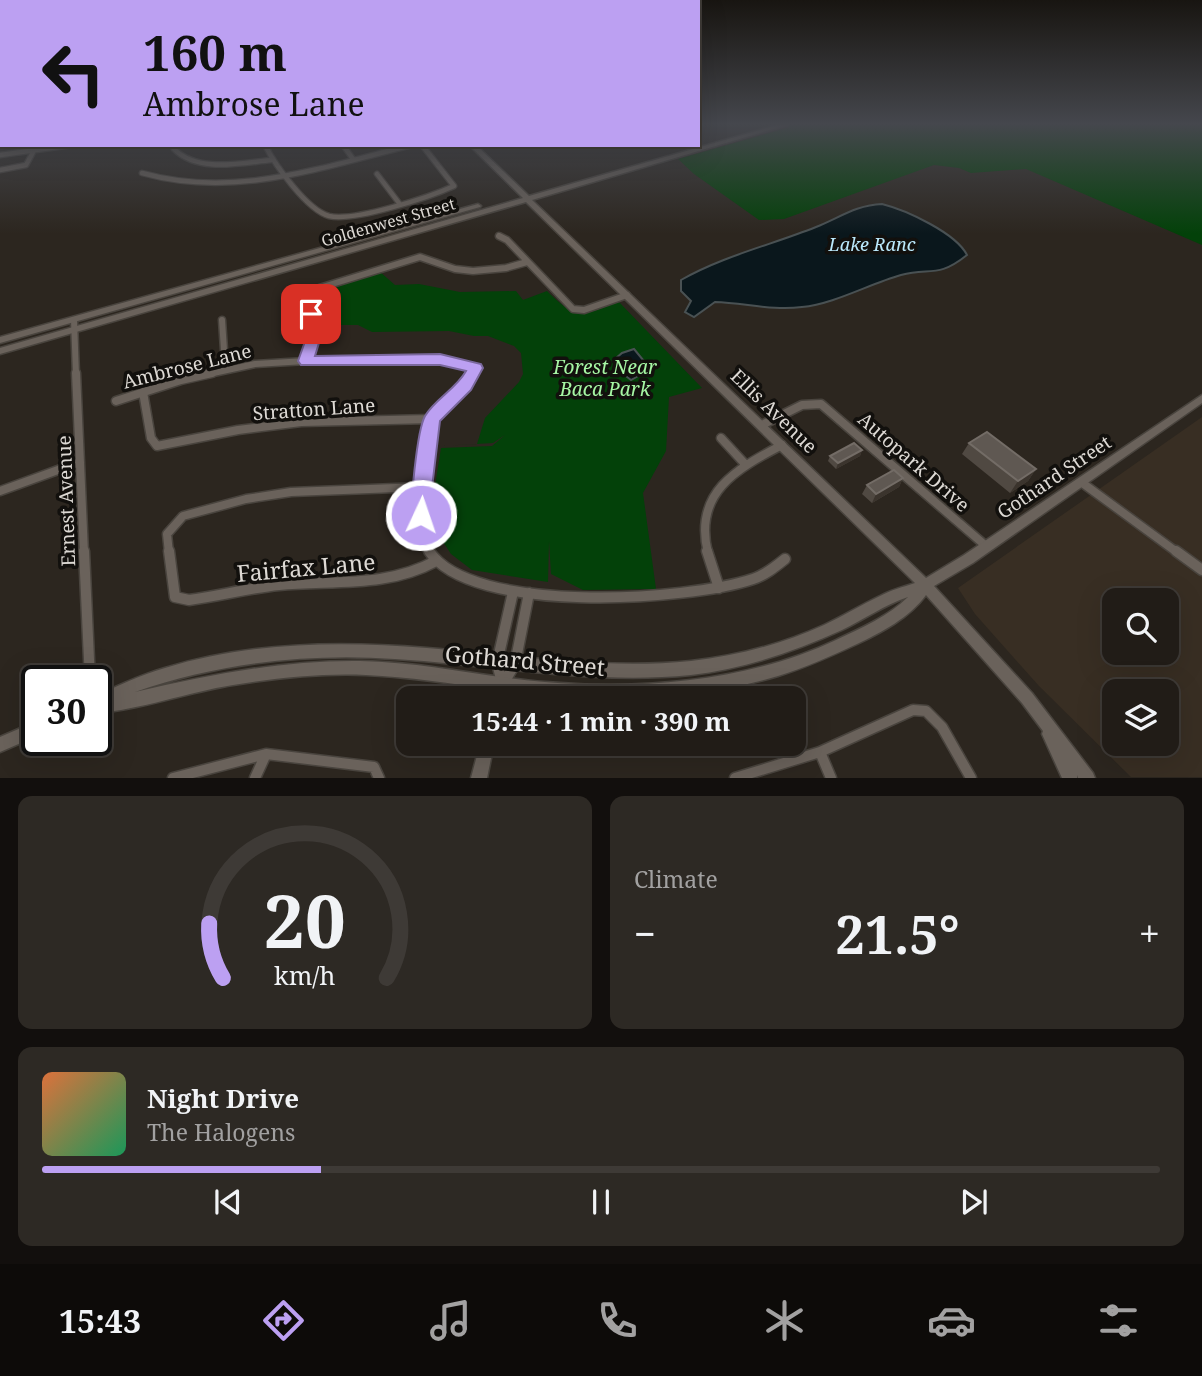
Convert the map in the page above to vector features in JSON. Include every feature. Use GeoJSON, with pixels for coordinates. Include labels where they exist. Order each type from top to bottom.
{"type":"FeatureCollection","features":[{"type":"Feature","properties":{"kind":"street"},"geometry":{"type":"LineString","coordinates":[[0,170],[26,165],[28,161]]}},
{"type":"Feature","properties":{"kind":"street"},"geometry":{"type":"LineString","coordinates":[[202,161],[245,161]]}},
{"type":"Feature","properties":{"kind":"street"},"geometry":{"type":"LineString","coordinates":[[272,161],[327,216],[354,215],[450,188],[454,184],[435,161]]}},
{"type":"Feature","properties":{"kind":"street"},"geometry":{"type":"LineString","coordinates":[[142,173],[175,182],[215,184],[284,175],[343,161]]}},
{"type":"Feature","properties":{"kind":"street","name":"Ellis Avenue"},"geometry":{"type":"LineString","coordinates":[[490,161],[925,585],[981,645],[1088,778]]}},
{"type":"Feature","properties":{"kind":"street","name":"Goldenwest Street"},"geometry":{"type":"LineString","coordinates":[[526,195],[638,161]]}},
{"type":"Feature","properties":{"kind":"street","name":"Goldenwest Street"},"geometry":{"type":"LineString","coordinates":[[0,351],[75,324],[649,161]]}},
{"type":"Feature","properties":{"kind":"street"},"geometry":{"type":"LineString","coordinates":[[377,174],[399,203]]}},
{"type":"Feature","properties":{"kind":"street"},"geometry":{"type":"LineString","coordinates":[[499,236],[507,240],[573,309],[584,310],[627,295]]}},
{"type":"Feature","properties":{"kind":"street"},"geometry":{"type":"LineString","coordinates":[[306,361],[315,333],[309,302],[316,289],[420,257],[455,269],[473,271],[506,268],[527,262]]}},
{"type":"Feature","properties":{"kind":"street"},"geometry":{"type":"LineString","coordinates":[[222,320],[224,350],[229,369]]}},
{"type":"Feature","properties":{"kind":"street","name":"Goldenwest Street"},"geometry":{"type":"LineString","coordinates":[[0,340],[75,324]]}},
{"type":"Feature","properties":{"kind":"street","name":"Ernest Avenue"},"geometry":{"type":"LineString","coordinates":[[75,324],[89,665]]}},
{"type":"Feature","properties":{"kind":"street","name":"Ambrose Lane"},"geometry":{"type":"LineString","coordinates":[[116,401],[229,369],[279,362],[440,359],[476,368],[465,386],[432,419]]}},
{"type":"Feature","properties":{"kind":"street","name":"Stratton Lane"},"geometry":{"type":"LineString","coordinates":[[143,392],[151,438],[157,446],[269,425],[432,419]]}},
{"type":"Feature","properties":{"kind":"street","name":"Gothard Street"},"geometry":{"type":"LineString","coordinates":[[112,696],[131,685],[176,672],[282,654],[394,652],[612,673],[693,668],[748,656],[805,639],[845,622],[883,600],[925,585],[1082,482],[1202,398]]}},
{"type":"Feature","properties":{"kind":"street","name":"Autopark Drive"},"geometry":{"type":"LineString","coordinates":[[762,425],[802,405],[821,404],[986,546]]}},
{"type":"Feature","properties":{"kind":"street"},"geometry":{"type":"LineString","coordinates":[[432,419],[422,487],[422,531],[436,561],[464,580],[513,592],[606,597],[665,594],[719,588],[752,579],[770,572],[785,559]]}},
{"type":"Feature","properties":{"kind":"street"},"geometry":{"type":"LineString","coordinates":[[721,438],[744,464]]}},
{"type":"Feature","properties":{"kind":"street"},"geometry":{"type":"LineString","coordinates":[[719,588],[706,545],[705,518],[713,497],[724,480],[744,464],[782,445]]}},
{"type":"Feature","properties":{"kind":"street"},"geometry":{"type":"LineString","coordinates":[[0,491],[80,462]]}},
{"type":"Feature","properties":{"kind":"street"},"geometry":{"type":"LineString","coordinates":[[1082,482],[1202,570]]}},
{"type":"Feature","properties":{"kind":"street","name":"Fairfax Lane"},"geometry":{"type":"LineString","coordinates":[[422,487],[291,492],[246,499],[183,516],[167,534],[176,597],[189,600],[276,585],[390,580],[423,569],[436,561]]}},
{"type":"Feature","properties":{"kind":"street","name":"Gothard Street"},"geometry":{"type":"LineString","coordinates":[[694,686],[776,670],[844,645],[912,606],[925,585]]}},
{"type":"Feature","properties":{"kind":"street"},"geometry":{"type":"LineString","coordinates":[[500,686],[497,663],[513,592]]}},
{"type":"Feature","properties":{"kind":"street"},"geometry":{"type":"LineString","coordinates":[[504,686],[515,664],[529,593]]}},
{"type":"Feature","properties":{"kind":"street","name":"Gothard Street"},"geometry":{"type":"LineString","coordinates":[[112,704],[127,703],[195,685],[285,671],[345,668],[397,671],[475,686]]}},
{"type":"Feature","properties":{"kind":"street"},"geometry":{"type":"LineString","coordinates":[[734,778],[820,752],[912,710],[926,711],[942,727],[971,778]]}},
{"type":"Feature","properties":{"kind":"street","name":"Ellis Avenue"},"geometry":{"type":"LineString","coordinates":[[1039,714],[1070,778]]}},
{"type":"Feature","properties":{"kind":"street"},"geometry":{"type":"LineString","coordinates":[[0,745],[21,735]]}},
{"type":"Feature","properties":{"kind":"street"},"geometry":{"type":"LineString","coordinates":[[820,752],[831,778]]}},
{"type":"Feature","properties":{"kind":"street"},"geometry":{"type":"LineString","coordinates":[[256,778],[266,754]]}},
{"type":"Feature","properties":{"kind":"street"},"geometry":{"type":"LineString","coordinates":[[173,778],[266,754],[374,767],[378,776]]}},
{"type":"Feature","properties":{"kind":"street"},"geometry":{"type":"LineString","coordinates":[[479,778],[484,756]]}},
{"type":"Feature","properties":{"kind":"shaded area"},"geometry":{"type":"Polygon","coordinates":[[[1202,417],[1202,777],[1131,777],[1110,756],[1179,756],[1179,679],[1102,679],[1102,748],[1039,686],[975,614],[958,588],[1202,417]]]}},
{"type":"Feature","properties":{"kind":"green space"},"geometry":{"type":"Polygon","coordinates":[[[680,161],[1202,161],[1202,245],[1026,169],[971,173],[959,168],[934,165],[784,219],[759,220],[680,161]]]}},
{"type":"Feature","properties":{"kind":"green space","name":"Forest Near Baca Park"},"geometry":{"type":"Polygon","coordinates":[[[379,271],[395,285],[419,284],[460,292],[516,291],[523,300],[547,291],[566,307],[580,313],[619,302],[702,388],[669,397],[666,451],[643,493],[656,589],[583,590],[551,574],[549,541],[548,582],[472,570],[451,554],[434,528],[433,498],[441,448],[492,446],[505,435],[493,443],[477,444],[485,418],[519,382],[523,374],[521,353],[514,346],[488,336],[449,331],[372,332],[358,325],[324,325],[319,307],[321,293],[379,271]]]}},
{"type":"Feature","properties":{"kind":"water","name":"Lake Ranc"},"geometry":{"type":"Polygon","coordinates":[[[882,204],[904,211],[942,231],[967,255],[941,270],[901,275],[814,305],[780,308],[715,302],[694,317],[685,312],[691,301],[681,291],[681,280],[730,257],[816,227],[856,209],[882,204]]]}},
{"type":"Feature","properties":{"kind":"water"},"geometry":{"type":"Polygon","coordinates":[[[634,349],[648,366],[645,372],[631,380],[622,373],[623,370],[615,359],[634,349]]]}},
{"type":"Feature","properties":{"kind":"building"},"geometry":{"type":"Polygon","coordinates":[[[987,432],[1036,469],[1018,481],[969,443],[987,432]]]}},
{"type":"Feature","properties":{"kind":"building"},"geometry":{"type":"Polygon","coordinates":[[[854,443],[862,450],[838,463],[830,456],[854,443]]]}},
{"type":"Feature","properties":{"kind":"building"},"geometry":{"type":"Polygon","coordinates":[[[894,470],[903,478],[876,494],[867,485],[894,470]]]}},
{"type":"Feature","properties":{"kind":"route"},"geometry":{"type":"LineString","coordinates":[[311,314],[315,333],[306,361],[440,359],[476,368],[465,386],[432,419],[422,487],[421,515]]}}]}
